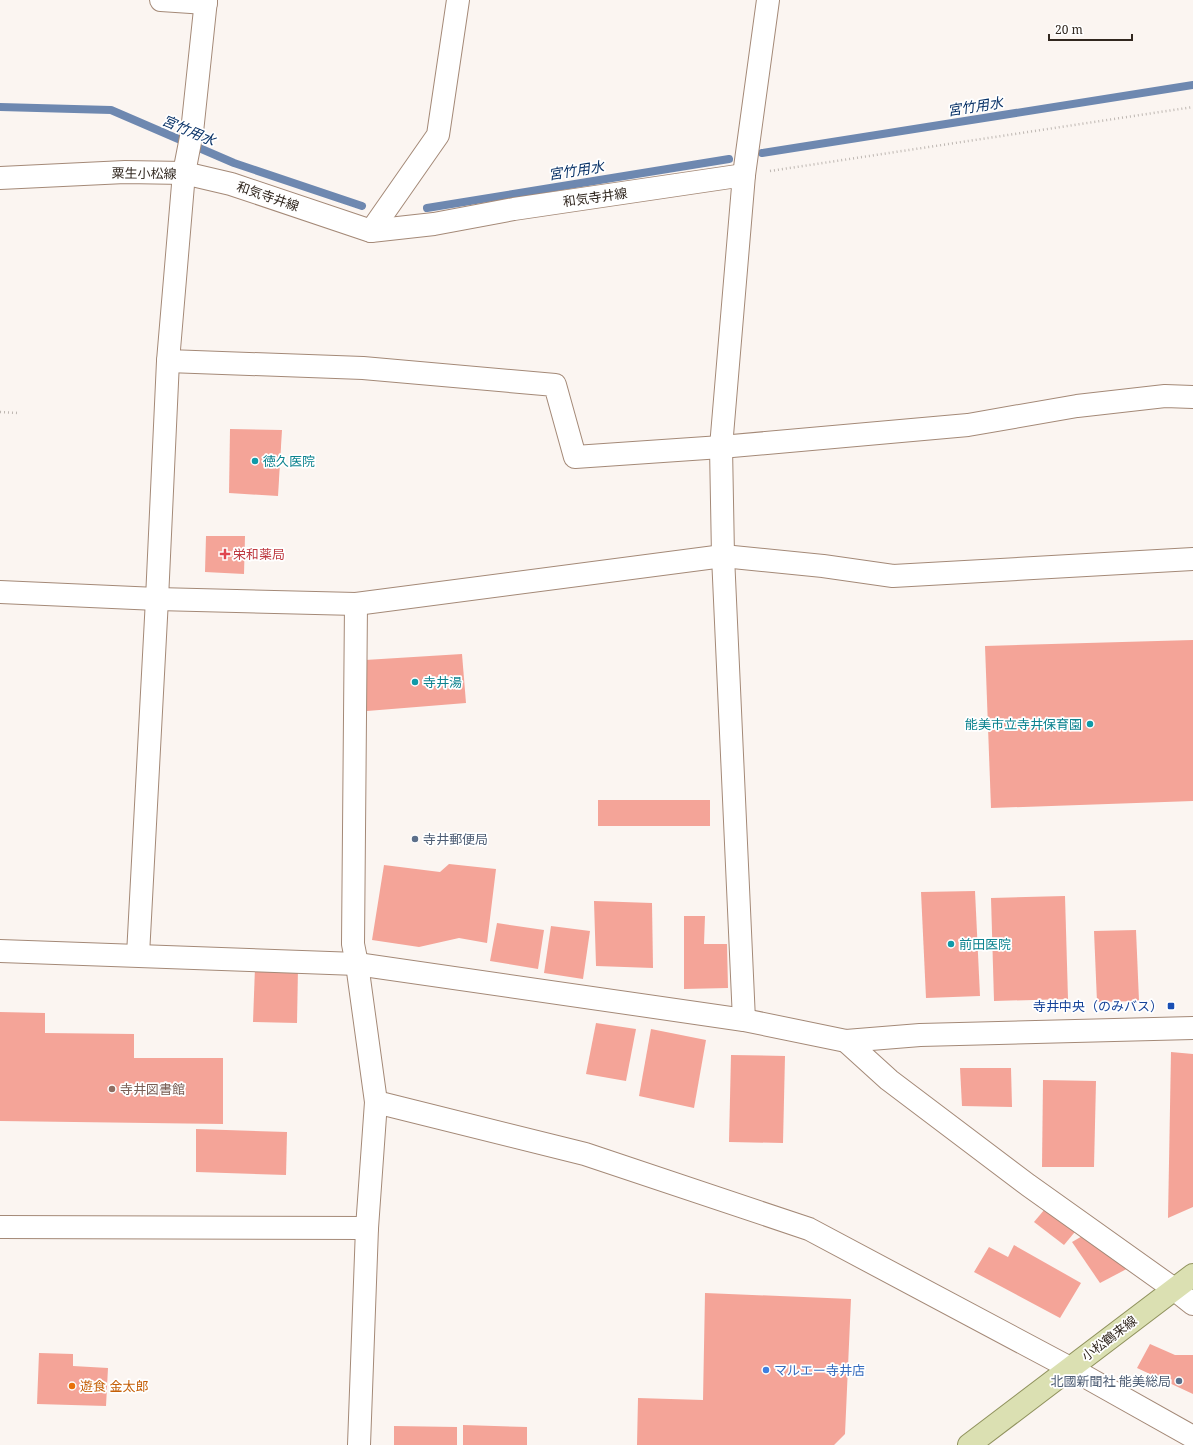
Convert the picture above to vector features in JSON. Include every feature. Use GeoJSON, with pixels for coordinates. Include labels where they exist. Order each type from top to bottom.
{"type":"FeatureCollection","features":[{"type":"Feature","properties":{"kind":"main road","name":"小松鶴来線"},"geometry":{"type":"LineString","coordinates":[[969,1445],[1193,1275]]}},
{"type":"Feature","properties":{"kind":"street"},"geometry":{"type":"LineString","coordinates":[[161,0],[206,2]]}},
{"type":"Feature","properties":{"kind":"street"},"geometry":{"type":"LineString","coordinates":[[371,231],[438,135],[458,0]]}},
{"type":"Feature","properties":{"kind":"street"},"geometry":{"type":"LineString","coordinates":[[744,1020],[723,556],[721,447],[744,175],[768,0]]}},
{"type":"Feature","properties":{"kind":"street","name":"粟生小松線"},"geometry":{"type":"LineString","coordinates":[[0,178],[125,172],[186,165],[192,132],[206,2]]}},
{"type":"Feature","properties":{"kind":"street"},"geometry":{"type":"LineString","coordinates":[[138,955],[168,361],[186,165]]}},
{"type":"Feature","properties":{"kind":"street","name":"和気寺井線"},"geometry":{"type":"LineString","coordinates":[[186,165],[231,184],[371,231],[434,224],[514,209],[744,175]]}},
{"type":"Feature","properties":{"kind":"street"},"geometry":{"type":"LineString","coordinates":[[168,361],[363,368],[555,385],[575,457],[721,447],[968,425],[1077,406],[1165,396],[1193,397]]}},
{"type":"Feature","properties":{"kind":"street"},"geometry":{"type":"LineString","coordinates":[[0,592],[157,599],[356,604],[723,556],[823,566],[893,576],[1193,559]]}},
{"type":"Feature","properties":{"kind":"street"},"geometry":{"type":"LineString","coordinates":[[356,604],[353,944],[376,1102],[367,1228],[360,1445]]}},
{"type":"Feature","properties":{"kind":"street"},"geometry":{"type":"LineString","coordinates":[[0,951],[357,964],[744,1020],[846,1041],[920,1035],[1193,1028]]}},
{"type":"Feature","properties":{"kind":"street"},"geometry":{"type":"LineString","coordinates":[[846,1041],[895,1084],[1028,1185],[1193,1304]]}},
{"type":"Feature","properties":{"kind":"street"},"geometry":{"type":"LineString","coordinates":[[376,1102],[585,1154],[809,1229],[1070,1368],[1193,1437]]}},
{"type":"Feature","properties":{"kind":"street"},"geometry":{"type":"LineString","coordinates":[[0,1227],[367,1228]]}},
{"type":"Feature","properties":{"kind":"path"},"geometry":{"type":"LineString","coordinates":[[744,175],[1193,107]]}},
{"type":"Feature","properties":{"kind":"path"},"geometry":{"type":"LineString","coordinates":[[0,412],[19,414]]}},
{"type":"Feature","properties":{"kind":"building","name":"徳久医院"},"geometry":{"type":"Polygon","coordinates":[[[230,429],[282,430],[278,496],[229,493],[230,429]]]}},
{"type":"Feature","properties":{"kind":"building","name":"栄和薬局"},"geometry":{"type":"Polygon","coordinates":[[[206,536],[245,536],[244,574],[205,572],[206,536]]]}},
{"type":"Feature","properties":{"kind":"building","name":"能美市立寺井保育園"},"geometry":{"type":"Polygon","coordinates":[[[1193,640],[1193,801],[991,808],[985,646],[1193,640]]]}},
{"type":"Feature","properties":{"kind":"building","name":"寺井湯"},"geometry":{"type":"Polygon","coordinates":[[[462,654],[466,703],[367,711],[365,660],[462,654]]]}},
{"type":"Feature","properties":{"kind":"building"},"geometry":{"type":"Polygon","coordinates":[[[598,800],[710,800],[710,826],[598,826],[598,800]]]}},
{"type":"Feature","properties":{"kind":"building"},"geometry":{"type":"Polygon","coordinates":[[[449,864],[496,869],[487,943],[459,938],[419,947],[372,940],[384,865],[440,872],[449,864]]]}},
{"type":"Feature","properties":{"kind":"building","name":"前田医院"},"geometry":{"type":"Polygon","coordinates":[[[975,891],[980,996],[926,998],[921,892],[975,891]]]}},
{"type":"Feature","properties":{"kind":"building"},"geometry":{"type":"Polygon","coordinates":[[[1065,896],[1068,999],[994,1001],[991,898],[1065,896]]]}},
{"type":"Feature","properties":{"kind":"building"},"geometry":{"type":"Polygon","coordinates":[[[594,901],[652,903],[653,968],[596,966],[594,901]]]}},
{"type":"Feature","properties":{"kind":"building"},"geometry":{"type":"Polygon","coordinates":[[[684,916],[705,916],[704,944],[727,944],[728,988],[684,989],[684,916]]]}},
{"type":"Feature","properties":{"kind":"building"},"geometry":{"type":"Polygon","coordinates":[[[497,923],[544,930],[538,969],[490,961],[497,923]]]}},
{"type":"Feature","properties":{"kind":"building"},"geometry":{"type":"Polygon","coordinates":[[[551,926],[590,931],[583,979],[544,973],[551,926]]]}},
{"type":"Feature","properties":{"kind":"building"},"geometry":{"type":"Polygon","coordinates":[[[1136,930],[1139,1001],[1097,1002],[1094,931],[1136,930]]]}},
{"type":"Feature","properties":{"kind":"building"},"geometry":{"type":"Polygon","coordinates":[[[255,967],[298,968],[297,1023],[253,1022],[255,967]]]}},
{"type":"Feature","properties":{"kind":"building","name":"寺井図書館"},"geometry":{"type":"Polygon","coordinates":[[[0,1012],[45,1013],[45,1033],[134,1034],[134,1058],[223,1058],[223,1124],[0,1121],[0,1012]]]}},
{"type":"Feature","properties":{"kind":"building"},"geometry":{"type":"Polygon","coordinates":[[[596,1023],[636,1029],[626,1081],[586,1074],[596,1023]]]}},
{"type":"Feature","properties":{"kind":"building"},"geometry":{"type":"Polygon","coordinates":[[[651,1029],[706,1040],[694,1108],[639,1096],[651,1029]]]}},
{"type":"Feature","properties":{"kind":"building"},"geometry":{"type":"Polygon","coordinates":[[[1171,1052],[1193,1054],[1193,1207],[1168,1218],[1171,1052]]]}},
{"type":"Feature","properties":{"kind":"building"},"geometry":{"type":"Polygon","coordinates":[[[731,1055],[785,1056],[783,1143],[729,1142],[731,1055]]]}},
{"type":"Feature","properties":{"kind":"building"},"geometry":{"type":"Polygon","coordinates":[[[960,1068],[1011,1068],[1012,1107],[962,1106],[960,1068]]]}},
{"type":"Feature","properties":{"kind":"building"},"geometry":{"type":"Polygon","coordinates":[[[1043,1080],[1096,1081],[1094,1167],[1042,1167],[1043,1080]]]}},
{"type":"Feature","properties":{"kind":"building"},"geometry":{"type":"Polygon","coordinates":[[[196,1129],[287,1132],[286,1175],[196,1172],[196,1129]]]}},
{"type":"Feature","properties":{"kind":"building"},"geometry":{"type":"Polygon","coordinates":[[[1055,1197],[1084,1221],[1064,1245],[1034,1222],[1055,1197]]]}},
{"type":"Feature","properties":{"kind":"building"},"geometry":{"type":"Polygon","coordinates":[[[1098,1227],[1138,1263],[1100,1283],[1072,1242],[1098,1227]]]}},
{"type":"Feature","properties":{"kind":"building"},"geometry":{"type":"Polygon","coordinates":[[[1014,1245],[1081,1283],[1060,1318],[974,1272],[989,1247],[1008,1257],[1014,1245]]]}},
{"type":"Feature","properties":{"kind":"building"},"geometry":{"type":"Polygon","coordinates":[[[705,1293],[851,1299],[845,1434],[834,1445],[637,1445],[638,1398],[703,1400],[705,1293]]]}},
{"type":"Feature","properties":{"kind":"building","name":"北國新聞社 能美総局"},"geometry":{"type":"Polygon","coordinates":[[[1150,1344],[1175,1355],[1193,1355],[1193,1394],[1137,1368],[1150,1344]]]}},
{"type":"Feature","properties":{"kind":"building","name":"遊食 金太郎"},"geometry":{"type":"Polygon","coordinates":[[[39,1353],[73,1354],[73,1366],[108,1368],[106,1406],[37,1404],[39,1353]]]}},
{"type":"Feature","properties":{"kind":"building"},"geometry":{"type":"Polygon","coordinates":[[[463,1425],[527,1427],[527,1445],[463,1445],[463,1425]]]}},
{"type":"Feature","properties":{"kind":"building"},"geometry":{"type":"Polygon","coordinates":[[[394,1426],[457,1427],[457,1445],[394,1445],[394,1426]]]}},
{"type":"Feature","properties":{"kind":"waterway","name":"宮竹用水"},"geometry":{"type":"LineString","coordinates":[[762,153],[1193,85]]}},
{"type":"Feature","properties":{"kind":"waterway","name":"宮竹用水"},"geometry":{"type":"LineString","coordinates":[[0,107],[111,110],[234,163],[362,206]]}},
{"type":"Feature","properties":{"kind":"waterway","name":"宮竹用水"},"geometry":{"type":"LineString","coordinates":[[427,208],[729,159]]}},
{"type":"Feature","properties":{"kind":"place","name":"徳久医院"},"geometry":{"type":"Point","coordinates":[255,461]}},
{"type":"Feature","properties":{"kind":"place","name":"栄和薬局"},"geometry":{"type":"Point","coordinates":[225,554]}},
{"type":"Feature","properties":{"kind":"place","name":"寺井湯"},"geometry":{"type":"Point","coordinates":[415,682]}},
{"type":"Feature","properties":{"kind":"place","name":"能美市立寺井保育園"},"geometry":{"type":"Point","coordinates":[1090,724]}},
{"type":"Feature","properties":{"kind":"place","name":"寺井郵便局"},"geometry":{"type":"Point","coordinates":[415,839]}},
{"type":"Feature","properties":{"kind":"place","name":"前田医院"},"geometry":{"type":"Point","coordinates":[951,944]}},
{"type":"Feature","properties":{"kind":"place","name":"寺井中央（のみバス）"},"geometry":{"type":"Point","coordinates":[1171,1006]}},
{"type":"Feature","properties":{"kind":"place","name":"寺井図書館"},"geometry":{"type":"Point","coordinates":[112,1089]}},
{"type":"Feature","properties":{"kind":"place","name":"マルエー寺井店"},"geometry":{"type":"Point","coordinates":[766,1370]}},
{"type":"Feature","properties":{"kind":"place","name":"北國新聞社 能美総局"},"geometry":{"type":"Point","coordinates":[1179,1381]}},
{"type":"Feature","properties":{"kind":"place","name":"遊食 金太郎"},"geometry":{"type":"Point","coordinates":[72,1386]}}]}
